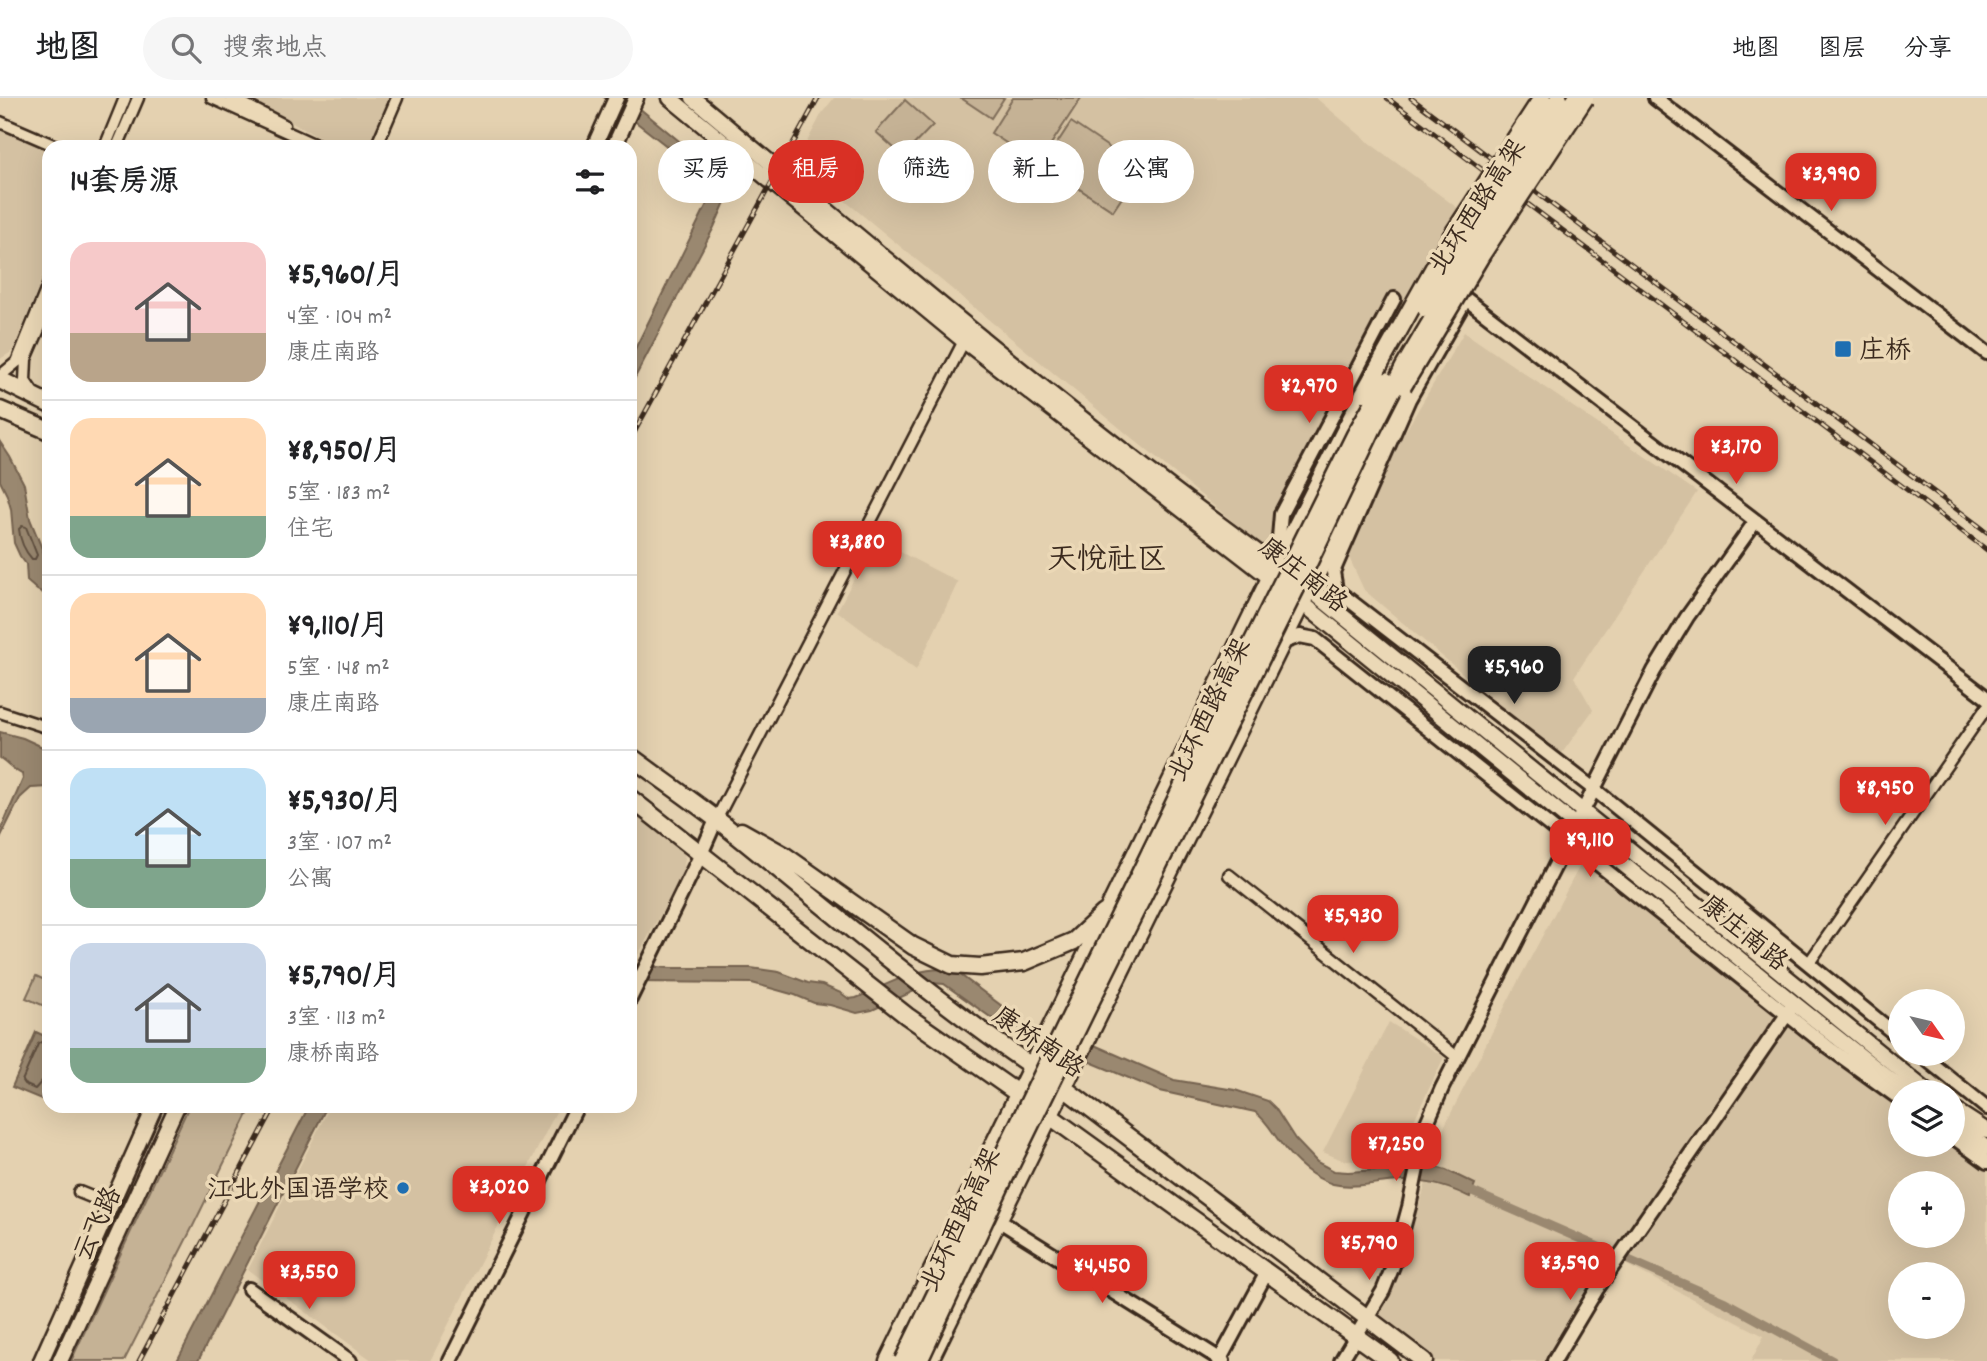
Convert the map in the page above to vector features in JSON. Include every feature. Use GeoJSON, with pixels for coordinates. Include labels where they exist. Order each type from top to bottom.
{"type":"FeatureCollection","features":[{"type":"Feature","properties":{"kind":"main road","name":"康庄南路"},"geometry":{"type":"LineString","coordinates":[[670,98],[967,335],[1153,474],[1273,572],[1584,812],[1913,1080]]}},
{"type":"Feature","properties":{"kind":"main road","name":"康庄南路"},"geometry":{"type":"LineString","coordinates":[[693,98],[967,335]]}},
{"type":"Feature","properties":{"kind":"main road"},"geometry":{"type":"LineString","coordinates":[[888,1361],[1273,572],[1364,393],[1451,237],[1542,98]]}},
{"type":"Feature","properties":{"kind":"main road","name":"北环西路高架"},"geometry":{"type":"LineString","coordinates":[[903,1361],[1355,435],[1463,244],[1559,98]]}},
{"type":"Feature","properties":{"kind":"main road","name":"北环西路高架"},"geometry":{"type":"LineString","coordinates":[[919,1361],[1081,1021],[1404,367],[1474,249],[1576,98]]}},
{"type":"Feature","properties":{"kind":"main road"},"geometry":{"type":"LineString","coordinates":[[929,1361],[1332,545],[1403,386],[1482,254],[1585,98]]}},
{"type":"Feature","properties":{"kind":"main road"},"geometry":{"type":"LineString","coordinates":[[597,140],[614,103]]}},
{"type":"Feature","properties":{"kind":"main road"},"geometry":{"type":"LineString","coordinates":[[617,140],[631,110]]}},
{"type":"Feature","properties":{"kind":"main road"},"geometry":{"type":"LineString","coordinates":[[0,378],[42,399]]}},
{"type":"Feature","properties":{"kind":"main road"},"geometry":{"type":"LineString","coordinates":[[3,411],[42,428]]}},
{"type":"Feature","properties":{"kind":"main road","name":"康庄南路"},"geometry":{"type":"LineString","coordinates":[[1306,596],[1791,1009],[1889,1080]]}},
{"type":"Feature","properties":{"kind":"main road","name":"康桥南路"},"geometry":{"type":"LineString","coordinates":[[637,761],[718,821],[943,1003],[1067,1082],[1424,1361]]}},
{"type":"Feature","properties":{"kind":"main road","name":"康桥南路"},"geometry":{"type":"LineString","coordinates":[[637,804],[906,1016],[1050,1116],[1390,1361]]}},
{"type":"Feature","properties":{"kind":"main road"},"geometry":{"type":"LineString","coordinates":[[718,821],[747,833],[784,855],[913,946],[952,965],[981,967],[1024,962],[1074,941],[1111,907]]}},
{"type":"Feature","properties":{"kind":"main road","name":"云飞路"},"geometry":{"type":"LineString","coordinates":[[41,1361],[152,1113]]}},
{"type":"Feature","properties":{"kind":"main road","name":"云飞路"},"geometry":{"type":"LineString","coordinates":[[60,1361],[174,1113]]}},
{"type":"Feature","properties":{"kind":"main road"},"geometry":{"type":"LineString","coordinates":[[1965,1117],[1987,1131]]}},
{"type":"Feature","properties":{"kind":"main road"},"geometry":{"type":"LineString","coordinates":[[1965,1133],[1987,1148]]}},
{"type":"Feature","properties":{"kind":"street"},"geometry":{"type":"LineString","coordinates":[[108,140],[125,98]]}},
{"type":"Feature","properties":{"kind":"street"},"geometry":{"type":"LineString","coordinates":[[120,140],[138,98]]}},
{"type":"Feature","properties":{"kind":"street"},"geometry":{"type":"LineString","coordinates":[[212,98],[306,140]]}},
{"type":"Feature","properties":{"kind":"street"},"geometry":{"type":"LineString","coordinates":[[232,98],[310,140]]}},
{"type":"Feature","properties":{"kind":"street"},"geometry":{"type":"LineString","coordinates":[[379,140],[397,98]]}},
{"type":"Feature","properties":{"kind":"street"},"geometry":{"type":"LineString","coordinates":[[1655,98],[1987,353]]}},
{"type":"Feature","properties":{"kind":"street"},"geometry":{"type":"LineString","coordinates":[[0,122],[42,140]]}},
{"type":"Feature","properties":{"kind":"street"},"geometry":{"type":"LineString","coordinates":[[1273,572],[1281,514],[1394,299]]}},
{"type":"Feature","properties":{"kind":"street"},"geometry":{"type":"LineString","coordinates":[[1888,1028],[1595,790],[1336,590],[1332,572],[1404,412],[1466,299],[1987,698]]}},
{"type":"Feature","properties":{"kind":"street"},"geometry":{"type":"LineString","coordinates":[[0,378],[17,362],[42,301]]}},
{"type":"Feature","properties":{"kind":"street"},"geometry":{"type":"LineString","coordinates":[[42,322],[26,359],[25,381],[42,399]]}},
{"type":"Feature","properties":{"kind":"street"},"geometry":{"type":"LineString","coordinates":[[637,985],[701,854],[967,335]]}},
{"type":"Feature","properties":{"kind":"street"},"geometry":{"type":"LineString","coordinates":[[1341,1361],[1383,1291],[1393,1266],[1409,1207],[1426,1125],[1438,1098],[1654,671],[1687,617],[1755,522]]}},
{"type":"Feature","properties":{"kind":"street"},"geometry":{"type":"LineString","coordinates":[[1306,596],[1336,590]]}},
{"type":"Feature","properties":{"kind":"street"},"geometry":{"type":"LineString","coordinates":[[1283,642],[1300,636],[1315,639],[1568,841],[1791,1009],[1828,1047],[1888,1090]]}},
{"type":"Feature","properties":{"kind":"street"},"geometry":{"type":"LineString","coordinates":[[1809,963],[1987,708]]}},
{"type":"Feature","properties":{"kind":"street"},"geometry":{"type":"LineString","coordinates":[[0,712],[42,726]]}},
{"type":"Feature","properties":{"kind":"street"},"geometry":{"type":"LineString","coordinates":[[1229,875],[1458,1058]]}},
{"type":"Feature","properties":{"kind":"street"},"geometry":{"type":"LineString","coordinates":[[1554,1361],[1615,1262],[1791,1009]]}},
{"type":"Feature","properties":{"kind":"street"},"geometry":{"type":"LineString","coordinates":[[1935,1066],[1987,1108]]}},
{"type":"Feature","properties":{"kind":"street"},"geometry":{"type":"LineString","coordinates":[[450,1361],[574,1113]]}},
{"type":"Feature","properties":{"kind":"street"},"geometry":{"type":"LineString","coordinates":[[1965,1146],[1987,1162]]}},
{"type":"Feature","properties":{"kind":"street"},"geometry":{"type":"LineString","coordinates":[[79,1192],[111,1205]]}},
{"type":"Feature","properties":{"kind":"street"},"geometry":{"type":"LineString","coordinates":[[999,1220],[1221,1360],[1267,1272]]}},
{"type":"Feature","properties":{"kind":"street"},"geometry":{"type":"LineString","coordinates":[[249,1289],[350,1361]]}},
{"type":"Feature","properties":{"kind":"shaded area"},"geometry":{"type":"Polygon","coordinates":[[[241,98],[400,98],[382,140],[324,140],[241,98]]]}},
{"type":"Feature","properties":{"kind":"shaded area"},"geometry":{"type":"Polygon","coordinates":[[[834,98],[1316,98],[1372,145],[1459,209],[1384,334],[1318,468],[1271,553],[848,203],[864,203],[864,140],[808,140],[822,113],[834,98]]]}},
{"type":"Feature","properties":{"kind":"shaded area"},"geometry":{"type":"Polygon","coordinates":[[[961,98],[1004,98],[991,118],[961,98]]]}},
{"type":"Feature","properties":{"kind":"shaded area"},"geometry":{"type":"Polygon","coordinates":[[[1013,98],[1081,98],[1054,140],[1002,140],[991,133],[1013,98]]]}},
{"type":"Feature","properties":{"kind":"shaded area"},"geometry":{"type":"Polygon","coordinates":[[[905,100],[933,125],[918,140],[885,140],[876,132],[905,100]]]}},
{"type":"Feature","properties":{"kind":"shaded area"},"geometry":{"type":"Polygon","coordinates":[[[1071,122],[1098,140],[1098,201],[1084,192],[1084,140],[1059,140],[1071,122]]]}},
{"type":"Feature","properties":{"kind":"shaded area"},"geometry":{"type":"Polygon","coordinates":[[[0,127],[42,145],[42,278],[13,351],[0,359],[0,127]]]}},
{"type":"Feature","properties":{"kind":"shaded area"},"geometry":{"type":"Polygon","coordinates":[[[1101,203],[1118,203],[1113,211],[1101,203]]]}},
{"type":"Feature","properties":{"kind":"shaded area"},"geometry":{"type":"Polygon","coordinates":[[[1464,332],[1697,492],[1574,677],[1593,710],[1560,756],[1364,590],[1347,553],[1389,459],[1464,332]]]}},
{"type":"Feature","properties":{"kind":"shaded area"},"geometry":{"type":"Polygon","coordinates":[[[875,539],[958,582],[916,670],[837,611],[875,539]]]}},
{"type":"Feature","properties":{"kind":"shaded area"},"geometry":{"type":"Polygon","coordinates":[[[637,816],[682,849],[685,858],[683,874],[637,957],[637,816]]]}},
{"type":"Feature","properties":{"kind":"shaded area"},"geometry":{"type":"Polygon","coordinates":[[[1584,858],[1777,1015],[1594,1286],[1549,1361],[1433,1361],[1376,1318],[1398,1270],[1445,1125],[1584,858]]]}},
{"type":"Feature","properties":{"kind":"shaded area"},"geometry":{"type":"Polygon","coordinates":[[[36,976],[42,979],[42,1005],[26,998],[36,976]]]}},
{"type":"Feature","properties":{"kind":"shaded area"},"geometry":{"type":"Polygon","coordinates":[[[1389,1022],[1444,1057],[1398,1154],[1388,1159],[1363,1162],[1342,1160],[1323,1152],[1389,1022]]]}},
{"type":"Feature","properties":{"kind":"shaded area"},"geometry":{"type":"Polygon","coordinates":[[[1790,1024],[1888,1097],[1888,1157],[1965,1157],[1965,1152],[1987,1168],[1987,1361],[1751,1361],[1764,1336],[1621,1262],[1790,1024]]]}},
{"type":"Feature","properties":{"kind":"shaded area"},"geometry":{"type":"Polygon","coordinates":[[[186,1113],[249,1113],[124,1361],[71,1361],[186,1113]]]}},
{"type":"Feature","properties":{"kind":"shaded area","name":"江北外国语学校"},"geometry":{"type":"Polygon","coordinates":[[[326,1113],[555,1113],[430,1361],[373,1361],[248,1270],[326,1113]]]}},
{"type":"Feature","properties":{"kind":"water"},"geometry":{"type":"Polygon","coordinates":[[[605,98],[627,98],[678,140],[659,140],[605,98]]]}},
{"type":"Feature","properties":{"kind":"water"},"geometry":{"type":"Polygon","coordinates":[[[708,203],[725,203],[637,374],[637,345],[708,203]]]}},
{"type":"Feature","properties":{"kind":"water"},"geometry":{"type":"Polygon","coordinates":[[[0,442],[24,484],[30,519],[42,549],[42,592],[27,581],[26,564],[14,543],[11,509],[0,481],[0,442]]]}},
{"type":"Feature","properties":{"kind":"water"},"geometry":{"type":"Polygon","coordinates":[[[0,732],[42,747],[42,787],[31,788],[20,798],[0,838],[0,831],[23,779],[22,774],[0,758],[0,732]]]}},
{"type":"Feature","properties":{"kind":"water"},"geometry":{"type":"Polygon","coordinates":[[[637,966],[751,968],[779,972],[808,983],[822,985],[849,999],[917,973],[943,969],[955,971],[1034,1030],[1092,1044],[1174,1080],[1235,1090],[1268,1101],[1295,1139],[1317,1162],[1334,1171],[1432,1166],[1475,1184],[1470,1197],[1439,1185],[1420,1182],[1399,1181],[1346,1186],[1325,1181],[1296,1161],[1255,1112],[1160,1091],[1088,1061],[1032,1049],[944,984],[932,983],[872,1010],[857,1013],[814,1003],[752,983],[637,982],[637,966]]]}},
{"type":"Feature","properties":{"kind":"water"},"geometry":{"type":"Polygon","coordinates":[[[36,1032],[42,1035],[41,1099],[12,1087],[36,1032]]]}},
{"type":"Feature","properties":{"kind":"water"},"geometry":{"type":"Polygon","coordinates":[[[305,1113],[323,1113],[198,1361],[177,1361],[305,1113]]]}},
{"type":"Feature","properties":{"kind":"waterway"},"geometry":{"type":"LineString","coordinates":[[1461,1187],[1725,1302],[1833,1361]]}},
{"type":"Feature","properties":{"kind":"railway"},"geometry":{"type":"LineString","coordinates":[[637,427],[818,98]]}},
{"type":"Feature","properties":{"kind":"railway"},"geometry":{"type":"LineString","coordinates":[[1387,98],[1987,550]]}},
{"type":"Feature","properties":{"kind":"railway"},"geometry":{"type":"LineString","coordinates":[[1411,98],[1987,532]]}},
{"type":"Feature","properties":{"kind":"railway"},"geometry":{"type":"LineString","coordinates":[[139,1361],[271,1113]]}},
{"type":"Feature","properties":{"kind":"place","name":"庄桥"},"geometry":{"type":"Point","coordinates":[1843,349]}},
{"type":"Feature","properties":{"kind":"place","name":"江北外国语学校"},"geometry":{"type":"Point","coordinates":[403,1188]}},
{"type":"Feature","properties":{"kind":"district","name":"天悦社区"},"geometry":{"type":"Point","coordinates":[1107,558]}}]}
